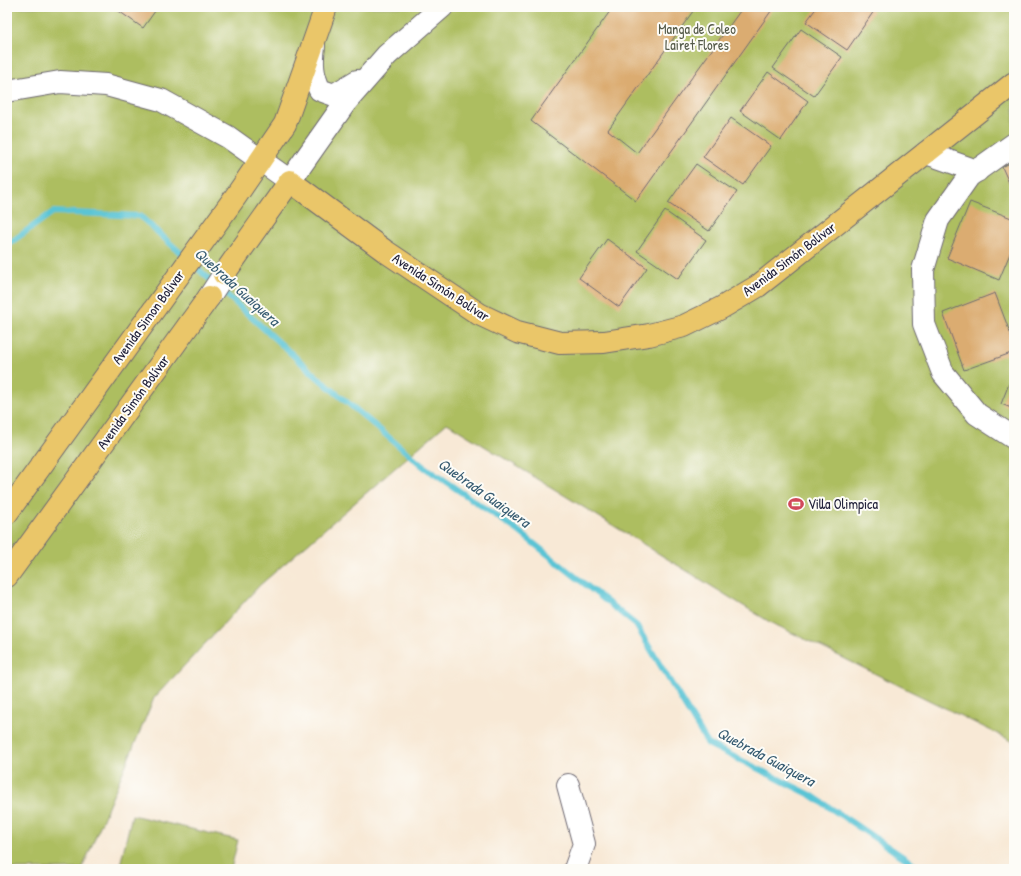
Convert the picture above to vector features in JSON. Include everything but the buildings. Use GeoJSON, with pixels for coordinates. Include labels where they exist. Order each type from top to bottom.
{"type":"FeatureCollection","features":[{"type":"Feature","properties":{"kind":"main road","name":"Avenida Simon Bolivar"},"geometry":{"type":"LineString","coordinates":[[7,512],[261,160],[285,124],[326,7]]}},
{"type":"Feature","properties":{"kind":"main road","name":"Avenida Simón Bolívar"},"geometry":{"type":"LineString","coordinates":[[224,274],[290,181],[385,250],[478,314],[517,332],[560,344],[604,342],[649,335],[684,326],[721,308],[758,286],[1014,82]]}},
{"type":"Feature","properties":{"kind":"main road","name":"Avenida Simón Bolívar"},"geometry":{"type":"LineString","coordinates":[[7,576],[209,297]]}},
{"type":"Feature","properties":{"kind":"street"},"geometry":{"type":"LineString","coordinates":[[314,41],[312,62],[314,78],[320,90],[334,95],[353,84],[442,7]]}},
{"type":"Feature","properties":{"kind":"street"},"geometry":{"type":"LineString","coordinates":[[7,91],[60,82],[106,84],[161,100],[228,137],[290,181],[345,103],[387,55]]}},
{"type":"Feature","properties":{"kind":"street"},"geometry":{"type":"LineString","coordinates":[[1014,144],[969,176],[938,220],[923,270],[924,324],[943,373],[977,414],[1014,438]]}},
{"type":"Feature","properties":{"kind":"street"},"geometry":{"type":"LineString","coordinates":[[926,153],[977,170]]}},
{"type":"Feature","properties":{"kind":"street","name":"Avenida Simón Bolívar"},"geometry":{"type":"LineString","coordinates":[[209,297],[224,274]]}},
{"type":"Feature","properties":{"kind":"street"},"geometry":{"type":"LineString","coordinates":[[568,785],[584,844],[575,869]]}},
{"type":"Feature","properties":{"kind":"green space","name":"Villa Olimpica"},"geometry":{"type":"Polygon","coordinates":[[[7,7],[1014,7],[1014,742],[768,621],[447,423],[260,585],[154,698],[82,869],[7,869],[7,7]]]}},
{"type":"Feature","properties":{"kind":"green space"},"geometry":{"type":"Polygon","coordinates":[[[132,815],[238,840],[231,869],[138,869],[120,865],[132,815]]]}},
{"type":"Feature","properties":{"kind":"waterway","name":"Quebrada Guaiquera"},"geometry":{"type":"LineString","coordinates":[[7,245],[53,212],[140,216],[316,376],[424,467],[517,530],[636,625],[708,744],[811,795],[921,869]]}},
{"type":"Feature","properties":{"kind":"place","name":"Villa Olimpica"},"geometry":{"type":"Point","coordinates":[796,504]}},
{"type":"Feature","properties":{"kind":"park label","name":"Manga de Coleo Lairet Flores"},"geometry":{"type":"Point","coordinates":[697,38]}}]}
